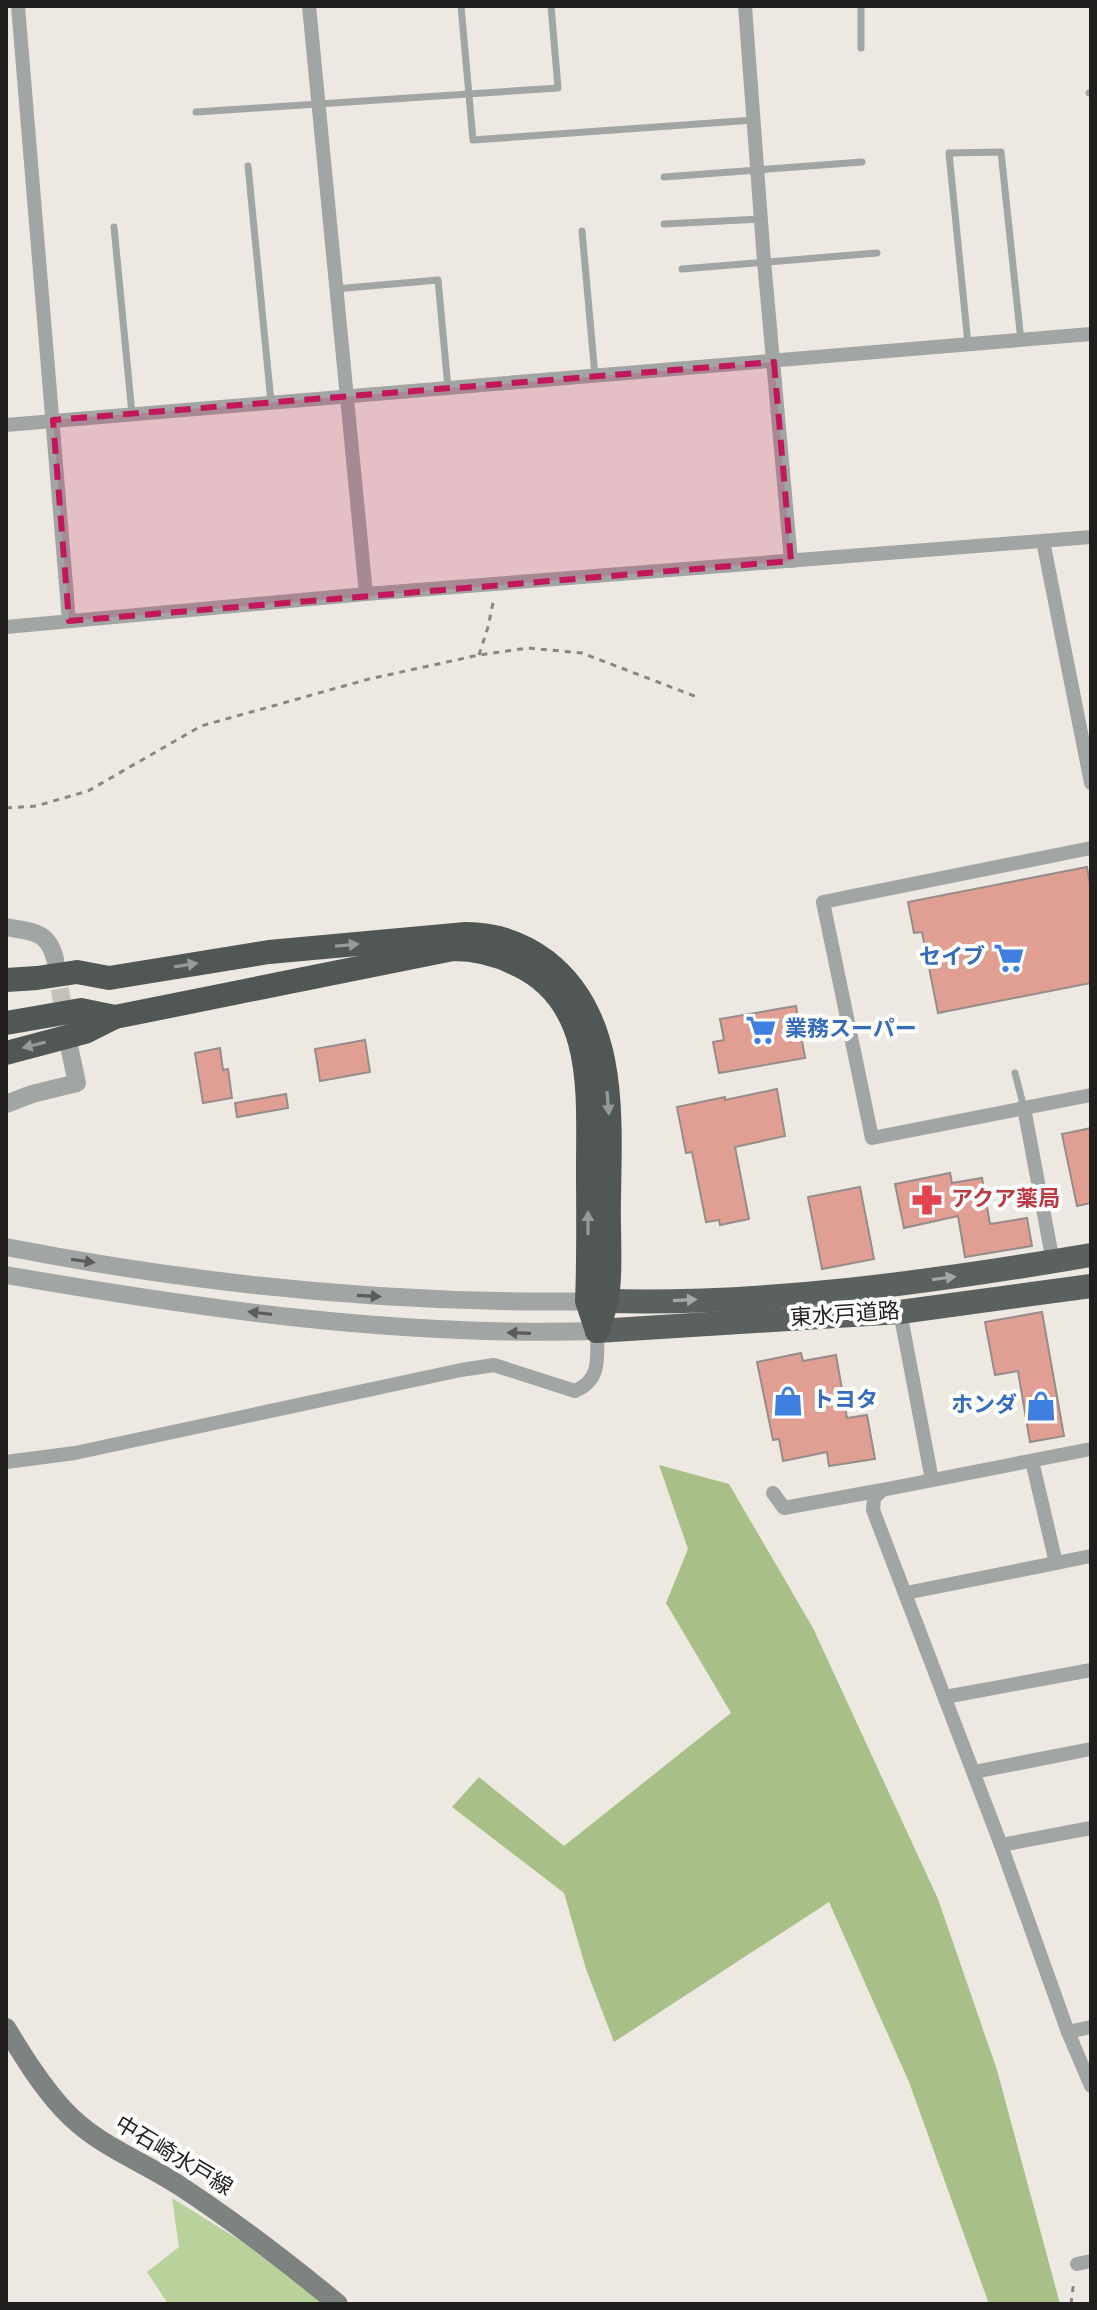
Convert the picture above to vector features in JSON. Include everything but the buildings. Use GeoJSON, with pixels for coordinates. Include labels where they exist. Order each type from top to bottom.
{"type":"FeatureCollection","features":[{"type":"Feature","properties":{"kind":"highway"},"geometry":{"type":"LineString","coordinates":[[6,1008],[78,995],[109,978],[269,952],[485,934],[502,938],[536,954],[563,975],[584,1004],[603,1060],[609,1119],[597,1301]]}},
{"type":"Feature","properties":{"kind":"highway"},"geometry":{"type":"LineString","coordinates":[[6,1053],[85,1032],[115,1017],[453,949],[487,952],[523,967],[554,991],[576,1025],[582,1045],[588,1100],[597,1331]]}},
{"type":"Feature","properties":{"kind":"highway"},"geometry":{"type":"LineString","coordinates":[[6,980],[77,972],[109,978]]}},
{"type":"Feature","properties":{"kind":"highway"},"geometry":{"type":"LineString","coordinates":[[6,1023],[81,1010],[115,1017]]}},
{"type":"Feature","properties":{"kind":"highway","name":"東水戸道路"},"geometry":{"type":"LineString","coordinates":[[597,1301],[653,1302],[895,1285],[1091,1255]]}},
{"type":"Feature","properties":{"kind":"highway","name":"東水戸道路"},"geometry":{"type":"LineString","coordinates":[[597,1331],[900,1312],[1091,1286]]}},
{"type":"Feature","properties":{"kind":"main road","name":"中石崎水戸線"},"geometry":{"type":"LineString","coordinates":[[6,2028],[63,2109],[86,2130],[108,2147],[176,2183],[206,2203],[338,2304]]}},
{"type":"Feature","properties":{"kind":"street"},"geometry":{"type":"LineString","coordinates":[[18,6],[69,621]]}},
{"type":"Feature","properties":{"kind":"street"},"geometry":{"type":"LineString","coordinates":[[309,6],[366,594]]}},
{"type":"Feature","properties":{"kind":"street"},"geometry":{"type":"LineString","coordinates":[[745,6],[791,561]]}},
{"type":"Feature","properties":{"kind":"street"},"geometry":{"type":"LineString","coordinates":[[6,425],[1091,334]]}},
{"type":"Feature","properties":{"kind":"street"},"geometry":{"type":"LineString","coordinates":[[6,627],[366,594],[1091,537]]}},
{"type":"Feature","properties":{"kind":"street"},"geometry":{"type":"LineString","coordinates":[[1043,541],[1091,783]]}},
{"type":"Feature","properties":{"kind":"street"},"geometry":{"type":"LineString","coordinates":[[1091,848],[823,902],[872,1138],[1091,1095]]}},
{"type":"Feature","properties":{"kind":"street"},"geometry":{"type":"LineString","coordinates":[[6,927],[45,937],[55,959]]}},
{"type":"Feature","properties":{"kind":"street"},"geometry":{"type":"LineString","coordinates":[[6,1104],[77,1083],[69,1046]]}},
{"type":"Feature","properties":{"kind":"street"},"geometry":{"type":"LineString","coordinates":[[1024,1108],[1053,1262]]}},
{"type":"Feature","properties":{"kind":"street"},"geometry":{"type":"LineString","coordinates":[[6,1247],[155,1271],[355,1295],[536,1303],[597,1301]]}},
{"type":"Feature","properties":{"kind":"street"},"geometry":{"type":"LineString","coordinates":[[6,1275],[150,1300],[349,1324],[536,1333],[597,1331],[598,1367],[594,1377],[575,1391],[494,1365],[75,1453],[6,1462]]}},
{"type":"Feature","properties":{"kind":"street"},"geometry":{"type":"LineString","coordinates":[[900,1312],[932,1480]]}},
{"type":"Feature","properties":{"kind":"street"},"geometry":{"type":"LineString","coordinates":[[773,1493],[784,1508],[1091,1449]]}},
{"type":"Feature","properties":{"kind":"street"},"geometry":{"type":"LineString","coordinates":[[1032,1461],[1056,1563]]}},
{"type":"Feature","properties":{"kind":"street"},"geometry":{"type":"LineString","coordinates":[[882,1490],[874,1498],[873,1510],[1091,2086]]}},
{"type":"Feature","properties":{"kind":"street"},"geometry":{"type":"LineString","coordinates":[[906,1593],[1091,1556]]}},
{"type":"Feature","properties":{"kind":"street"},"geometry":{"type":"LineString","coordinates":[[945,1697],[1091,1670]]}},
{"type":"Feature","properties":{"kind":"street"},"geometry":{"type":"LineString","coordinates":[[974,1772],[1091,1749]]}},
{"type":"Feature","properties":{"kind":"street"},"geometry":{"type":"LineString","coordinates":[[1001,1845],[1091,1828]]}},
{"type":"Feature","properties":{"kind":"street"},"geometry":{"type":"LineString","coordinates":[[1068,2032],[1091,2027]]}},
{"type":"Feature","properties":{"kind":"lane"},"geometry":{"type":"LineString","coordinates":[[461,6],[473,140],[754,120]]}},
{"type":"Feature","properties":{"kind":"lane"},"geometry":{"type":"LineString","coordinates":[[196,112],[558,88],[551,6]]}},
{"type":"Feature","properties":{"kind":"lane"},"geometry":{"type":"LineString","coordinates":[[861,6],[861,48]]}},
{"type":"Feature","properties":{"kind":"lane"},"geometry":{"type":"LineString","coordinates":[[968,344],[949,153],[1001,152],[1021,341]]}},
{"type":"Feature","properties":{"kind":"lane"},"geometry":{"type":"LineString","coordinates":[[664,177],[862,162]]}},
{"type":"Feature","properties":{"kind":"lane"},"geometry":{"type":"LineString","coordinates":[[248,166],[271,402]]}},
{"type":"Feature","properties":{"kind":"lane"},"geometry":{"type":"LineString","coordinates":[[664,224],[761,219]]}},
{"type":"Feature","properties":{"kind":"lane"},"geometry":{"type":"LineString","coordinates":[[114,227],[132,414]]}},
{"type":"Feature","properties":{"kind":"lane"},"geometry":{"type":"LineString","coordinates":[[582,231],[595,376]]}},
{"type":"Feature","properties":{"kind":"lane"},"geometry":{"type":"LineString","coordinates":[[682,269],[877,253]]}},
{"type":"Feature","properties":{"kind":"lane"},"geometry":{"type":"LineString","coordinates":[[335,289],[438,280],[448,388]]}},
{"type":"Feature","properties":{"kind":"lane"},"geometry":{"type":"LineString","coordinates":[[1015,1073],[1024,1108]]}},
{"type":"Feature","properties":{"kind":"path"},"geometry":{"type":"LineString","coordinates":[[479,655],[488,627],[495,586]]}},
{"type":"Feature","properties":{"kind":"path"},"geometry":{"type":"LineString","coordinates":[[6,808],[36,806],[88,791],[201,726],[369,679],[479,655],[528,648],[582,653],[697,697]]}},
{"type":"Feature","properties":{"kind":"path"},"geometry":{"type":"LineString","coordinates":[[1071,2304],[1070,2294],[1084,2263]]}},
{"type":"Feature","properties":{"kind":"highlighted area"},"geometry":{"type":"Polygon","coordinates":[[[774,362],[791,561],[69,621],[53,420],[774,362]]]}},
{"type":"Feature","properties":{"kind":"green space"},"geometry":{"type":"Polygon","coordinates":[[[659,1465],[729,1484],[813,1628],[938,1899],[997,2070],[1060,2304],[989,2304],[909,2082],[829,1902],[614,2042],[586,1969],[564,1893],[452,1807],[479,1777],[564,1846],[731,1713],[666,1603],[688,1549],[659,1465]]]}},
{"type":"Feature","properties":{"kind":"green space"},"geometry":{"type":"Polygon","coordinates":[[[172,2198],[241,2241],[325,2304],[168,2304],[147,2272],[179,2247],[172,2198]]]}},
{"type":"Feature","properties":{"kind":"tunnel"},"geometry":{"type":"LineString","coordinates":[[55,962],[66,1024]]}},
{"type":"Feature","properties":{"kind":"place","name":"セイブ"},"geometry":{"type":"Point","coordinates":[1009,958]}},
{"type":"Feature","properties":{"kind":"place","name":"業務スーパー"},"geometry":{"type":"Point","coordinates":[761,1030]}},
{"type":"Feature","properties":{"kind":"place","name":"アクア薬局"},"geometry":{"type":"Point","coordinates":[927,1200]}},
{"type":"Feature","properties":{"kind":"place","name":"トヨタ"},"geometry":{"type":"Point","coordinates":[788,1401]}},
{"type":"Feature","properties":{"kind":"place","name":"ホンダ"},"geometry":{"type":"Point","coordinates":[1041,1406]}}]}
